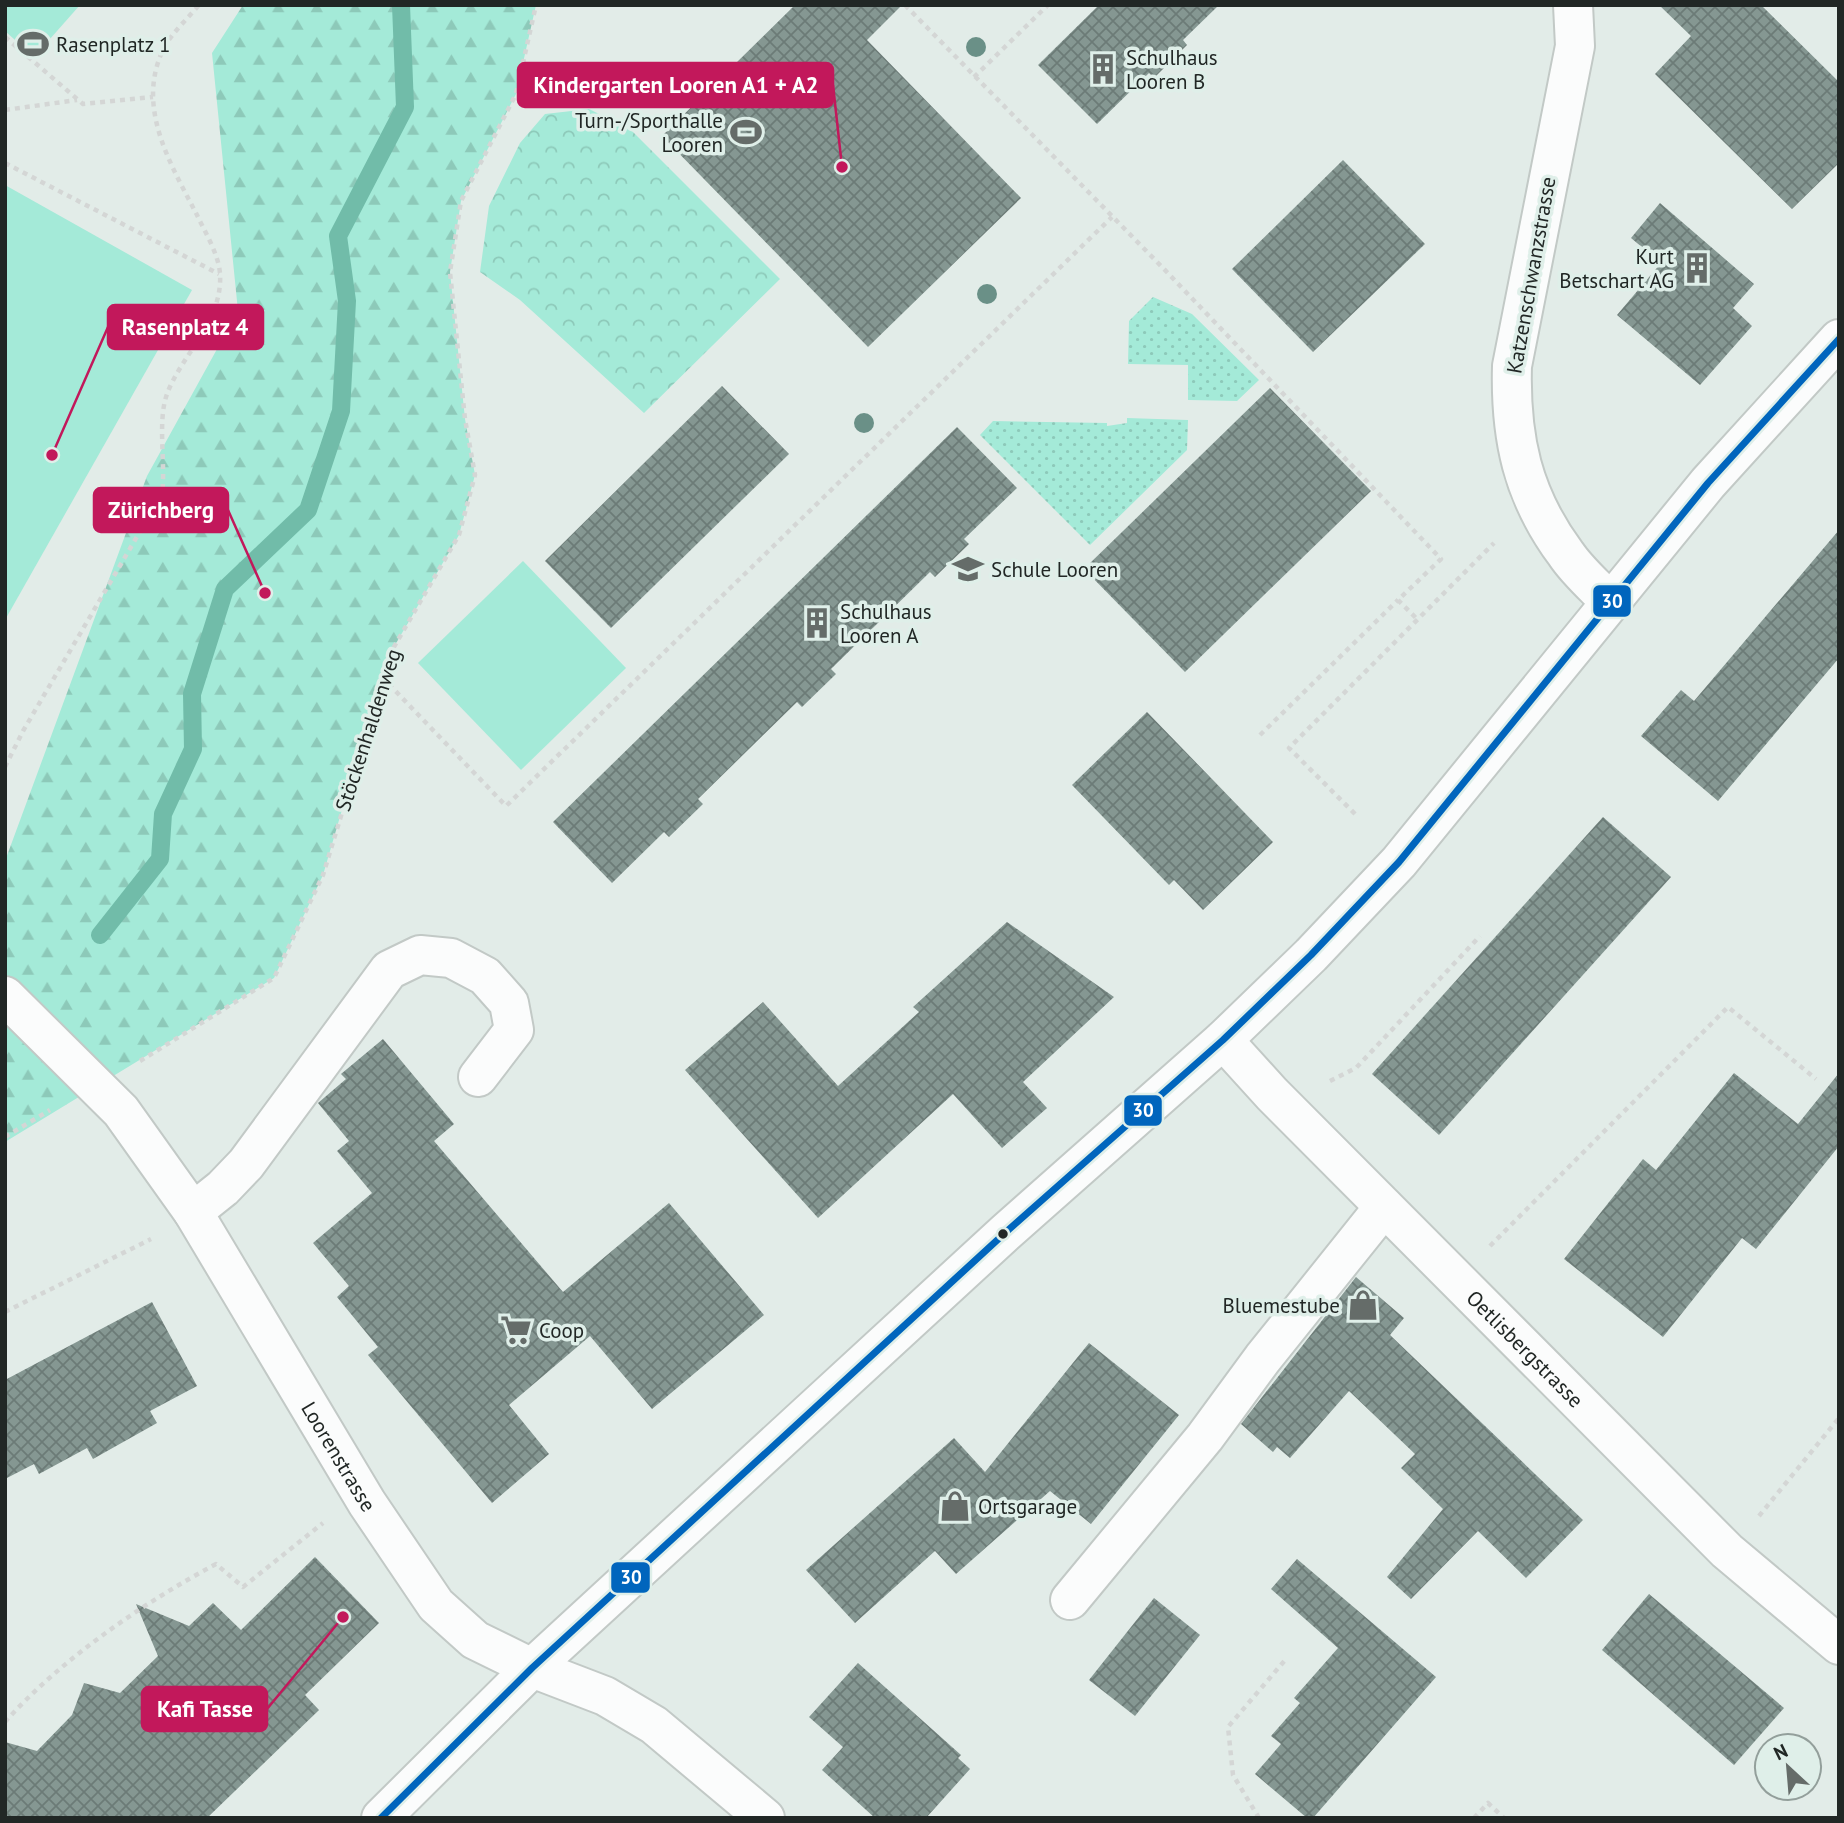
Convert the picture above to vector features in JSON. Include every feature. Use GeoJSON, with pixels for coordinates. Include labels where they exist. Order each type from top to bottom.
{"type":"FeatureCollection","features":[{"type":"Feature","properties":{"kind":"street","name":"Katzenschwanzstrasse"},"geometry":{"type":"LineString","coordinates":[[1573,5],[1575,46],[1512,366],[1510,412],[1514,443],[1547,525],[1566,555],[1610,602]]}},
{"type":"Feature","properties":{"kind":"street"},"geometry":{"type":"LineString","coordinates":[[381,1818],[532,1668],[1006,1231],[1223,1040],[1311,955],[1399,862],[1708,483],[1839,339]]}},
{"type":"Feature","properties":{"kind":"street"},"geometry":{"type":"LineString","coordinates":[[193,1212],[223,1188],[246,1164],[389,970],[419,955],[451,958],[485,976],[509,1003],[514,1030],[478,1077]]}},
{"type":"Feature","properties":{"kind":"street","name":"Loorenstrasse"},"geometry":{"type":"LineString","coordinates":[[5,996],[121,1111],[193,1212],[360,1492],[436,1605],[475,1640],[532,1668],[604,1696],[654,1725],[765,1818]]}},
{"type":"Feature","properties":{"kind":"street","name":"Oetlisbergstrasse"},"geometry":{"type":"LineString","coordinates":[[1223,1040],[1384,1207],[1727,1551],[1839,1645]]}},
{"type":"Feature","properties":{"kind":"street"},"geometry":{"type":"LineString","coordinates":[[1070,1600],[1205,1437],[1263,1359],[1384,1207]]}},
{"type":"Feature","properties":{"kind":"path"},"geometry":{"type":"LineString","coordinates":[[5,767],[23,730],[162,494],[166,467],[162,427],[167,395],[214,312],[220,274],[208,238],[161,145],[153,97],[154,74],[166,45],[199,5]]}},
{"type":"Feature","properties":{"kind":"path","name":"Stöckenhaldenweg"},"geometry":{"type":"LineString","coordinates":[[98,1086],[274,978],[323,875],[391,652],[458,535],[475,475],[465,419],[450,272],[461,201],[516,93],[536,5]]}},
{"type":"Feature","properties":{"kind":"path"},"geometry":{"type":"LineString","coordinates":[[905,5],[1441,559],[1260,735]]}},
{"type":"Feature","properties":{"kind":"path"},"geometry":{"type":"LineString","coordinates":[[974,77],[1048,5]]}},
{"type":"Feature","properties":{"kind":"path"},"geometry":{"type":"LineString","coordinates":[[5,37],[83,104],[153,97]]}},
{"type":"Feature","properties":{"kind":"path"},"geometry":{"type":"LineString","coordinates":[[5,110],[78,100]]}},
{"type":"Feature","properties":{"kind":"path"},"geometry":{"type":"LineString","coordinates":[[5,163],[220,274]]}},
{"type":"Feature","properties":{"kind":"path"},"geometry":{"type":"LineString","coordinates":[[382,676],[506,806],[1112,217]]}},
{"type":"Feature","properties":{"kind":"path"},"geometry":{"type":"LineString","coordinates":[[1355,814],[1289,748],[1419,621],[1494,542]]}},
{"type":"Feature","properties":{"kind":"path"},"geometry":{"type":"LineString","coordinates":[[1398,600],[1419,621]]}},
{"type":"Feature","properties":{"kind":"path"},"geometry":{"type":"LineString","coordinates":[[1330,1080],[1356,1068],[1480,936]]}},
{"type":"Feature","properties":{"kind":"path"},"geometry":{"type":"LineString","coordinates":[[1489,1247],[1728,1007],[1816,1079]]}},
{"type":"Feature","properties":{"kind":"path"},"geometry":{"type":"LineString","coordinates":[[5,1137],[53,1109]]}},
{"type":"Feature","properties":{"kind":"path"},"geometry":{"type":"LineString","coordinates":[[5,1312],[161,1234]]}},
{"type":"Feature","properties":{"kind":"path"},"geometry":{"type":"LineString","coordinates":[[1758,1516],[1839,1418]]}},
{"type":"Feature","properties":{"kind":"path"},"geometry":{"type":"LineString","coordinates":[[5,1722],[26,1698],[167,1590],[216,1564],[243,1587],[329,1518]]}},
{"type":"Feature","properties":{"kind":"path"},"geometry":{"type":"LineString","coordinates":[[1259,1818],[1233,1776],[1228,1727],[1286,1659]]}},
{"type":"Feature","properties":{"kind":"path"},"geometry":{"type":"LineString","coordinates":[[1474,1818],[1488,1803],[1504,1818]]}},
{"type":"Feature","properties":{"kind":"green space","name":"Rasenplatz 1"},"geometry":{"type":"Polygon","coordinates":[[[5,5],[80,5],[34,57],[5,31],[5,5]]]}},
{"type":"Feature","properties":{"kind":"green space"},"geometry":{"type":"Polygon","coordinates":[[[243,5],[536,5],[516,94],[461,201],[450,272],[465,419],[475,475],[459,535],[391,652],[381,676],[323,875],[274,978],[5,1142],[5,861],[147,476],[238,311],[212,53],[243,5]]]}},
{"type":"Feature","properties":{"kind":"green space"},"geometry":{"type":"Polygon","coordinates":[[[589,109],[631,130],[780,279],[644,413],[520,300],[480,272],[489,206],[520,143],[545,114],[589,109]]]}},
{"type":"Feature","properties":{"kind":"green space"},"geometry":{"type":"Polygon","coordinates":[[[5,185],[192,290],[5,620],[5,185]]]}},
{"type":"Feature","properties":{"kind":"green space"},"geometry":{"type":"Polygon","coordinates":[[[1153,297],[1192,314],[1259,380],[1237,401],[1188,400],[1188,365],[1128,364],[1129,321],[1153,297]]]}},
{"type":"Feature","properties":{"kind":"green space"},"geometry":{"type":"Polygon","coordinates":[[[1127,418],[1188,420],[1187,450],[1090,545],[980,435],[993,421],[1107,423],[1107,426],[1127,423],[1127,418]]]}},
{"type":"Feature","properties":{"kind":"green space"},"geometry":{"type":"Polygon","coordinates":[[[523,561],[626,668],[521,770],[418,663],[523,561]]]}},
{"type":"Feature","properties":{"kind":"building"},"geometry":{"type":"Polygon","coordinates":[[[795,5],[902,5],[867,40],[1021,198],[868,347],[662,136],[795,5]]]}},
{"type":"Feature","properties":{"kind":"building","name":"Schulhaus Looren B"},"geometry":{"type":"Polygon","coordinates":[[[1099,5],[1219,5],[1183,40],[1187,45],[1154,78],[1149,73],[1097,124],[1038,65],[1099,5]]]}},
{"type":"Feature","properties":{"kind":"building"},"geometry":{"type":"Polygon","coordinates":[[[1659,5],[1761,5],[1839,82],[1839,163],[1792,209],[1655,74],[1691,36],[1659,5]]]}},
{"type":"Feature","properties":{"kind":"building"},"geometry":{"type":"Polygon","coordinates":[[[1343,160],[1425,244],[1313,352],[1232,269],[1343,160]]]}},
{"type":"Feature","properties":{"kind":"building"},"geometry":{"type":"Polygon","coordinates":[[[1660,203],[1754,284],[1733,308],[1752,326],[1700,385],[1617,315],[1661,263],[1631,238],[1660,203]]]}},
{"type":"Feature","properties":{"kind":"building"},"geometry":{"type":"Polygon","coordinates":[[[722,386],[789,454],[611,628],[545,561],[722,386]]]}},
{"type":"Feature","properties":{"kind":"building"},"geometry":{"type":"Polygon","coordinates":[[[1270,388],[1371,491],[1185,672],[1084,569],[1270,388]]]}},
{"type":"Feature","properties":{"kind":"building","name":"Schulhaus Looren A"},"geometry":{"type":"Polygon","coordinates":[[[957,427],[1017,488],[964,539],[969,544],[935,577],[930,572],[831,669],[836,674],[802,707],[797,702],[698,799],[703,804],[669,837],[664,832],[612,883],[553,822],[957,427]]]}},
{"type":"Feature","properties":{"kind":"building"},"geometry":{"type":"Polygon","coordinates":[[[1839,530],[1839,658],[1718,801],[1641,736],[1681,690],[1694,701],[1839,530]]]}},
{"type":"Feature","properties":{"kind":"building"},"geometry":{"type":"Polygon","coordinates":[[[1147,712],[1273,842],[1203,910],[1174,880],[1169,885],[1072,785],[1147,712]]]}},
{"type":"Feature","properties":{"kind":"building"},"geometry":{"type":"Polygon","coordinates":[[[1603,817],[1671,877],[1439,1135],[1372,1074],[1603,817]]]}},
{"type":"Feature","properties":{"kind":"building"},"geometry":{"type":"Polygon","coordinates":[[[1007,922],[1114,997],[1023,1082],[1047,1108],[1002,1148],[953,1094],[818,1218],[685,1070],[763,1002],[838,1086],[919,1012],[913,1007],[1007,922]]]}},
{"type":"Feature","properties":{"kind":"building"},"geometry":{"type":"Polygon","coordinates":[[[383,1039],[454,1124],[434,1141],[563,1292],[669,1203],[764,1315],[652,1409],[590,1336],[509,1405],[549,1454],[492,1503],[368,1355],[378,1347],[337,1297],[349,1286],[313,1243],[372,1193],[337,1151],[349,1141],[318,1103],[346,1079],[341,1074],[383,1039]]]}},
{"type":"Feature","properties":{"kind":"building"},"geometry":{"type":"Polygon","coordinates":[[[1734,1073],[1798,1124],[1839,1073],[1839,1146],[1756,1249],[1742,1238],[1663,1337],[1564,1259],[1643,1159],[1656,1170],[1734,1073]]]}},
{"type":"Feature","properties":{"kind":"building"},"geometry":{"type":"Polygon","coordinates":[[[1356,1277],[1404,1318],[1390,1335],[1583,1520],[1526,1578],[1478,1531],[1411,1599],[1387,1577],[1443,1509],[1401,1468],[1415,1454],[1349,1391],[1290,1458],[1277,1447],[1273,1452],[1241,1424],[1356,1277]]]}},
{"type":"Feature","properties":{"kind":"building"},"geometry":{"type":"Polygon","coordinates":[[[152,1302],[197,1386],[150,1411],[157,1423],[93,1459],[87,1448],[39,1474],[34,1464],[5,1479],[5,1380],[152,1302]]]}},
{"type":"Feature","properties":{"kind":"building"},"geometry":{"type":"Polygon","coordinates":[[[1089,1343],[1179,1415],[1091,1524],[1050,1491],[956,1574],[935,1551],[855,1623],[806,1570],[954,1438],[985,1472],[1089,1343]]]}},
{"type":"Feature","properties":{"kind":"building"},"geometry":{"type":"Polygon","coordinates":[[[315,1557],[379,1623],[305,1695],[319,1710],[207,1818],[5,1818],[5,1742],[37,1751],[72,1715],[84,1683],[120,1693],[158,1656],[136,1604],[189,1626],[213,1603],[241,1630],[315,1557]]]}},
{"type":"Feature","properties":{"kind":"building"},"geometry":{"type":"Polygon","coordinates":[[[1297,1559],[1436,1677],[1313,1818],[1307,1818],[1255,1774],[1281,1744],[1271,1736],[1300,1703],[1294,1698],[1338,1648],[1271,1589],[1297,1559]]]}},
{"type":"Feature","properties":{"kind":"building"},"geometry":{"type":"Polygon","coordinates":[[[1649,1594],[1784,1708],[1763,1732],[1753,1732],[1753,1743],[1734,1765],[1602,1650],[1649,1594]]]}},
{"type":"Feature","properties":{"kind":"building"},"geometry":{"type":"Polygon","coordinates":[[[1154,1598],[1200,1635],[1135,1716],[1089,1680],[1154,1598]]]}},
{"type":"Feature","properties":{"kind":"building"},"geometry":{"type":"Polygon","coordinates":[[[858,1663],[961,1755],[958,1758],[970,1769],[926,1818],[875,1818],[822,1770],[843,1747],[809,1717],[858,1663]]]}},
{"type":"Feature","properties":{"kind":"waterway"},"geometry":{"type":"LineString","coordinates":[[100,935],[160,859],[163,814],[193,749],[192,694],[225,589],[308,510],[341,411],[347,301],[338,236],[405,107],[401,5]]}},
{"type":"Feature","properties":{"kind":"transit line","name":"30"},"geometry":{"type":"LineString","coordinates":[[381,1818],[532,1668],[1006,1232],[1223,1040],[1311,955],[1399,862],[1708,483],[1839,339]]}},
{"type":"Feature","properties":{"kind":"place","name":"Rasenplatz 1"},"geometry":{"type":"Point","coordinates":[33,44]}},
{"type":"Feature","properties":{"kind":"place","name":"Schulhaus Looren B"},"geometry":{"type":"Point","coordinates":[1103,69]}},
{"type":"Feature","properties":{"kind":"place","name":"Turn-/Sporthalle Looren"},"geometry":{"type":"Point","coordinates":[746,132]}},
{"type":"Feature","properties":{"kind":"place","name":"Kindergarten Looren A1 + A2"},"geometry":{"type":"Point","coordinates":[842,167]}},
{"type":"Feature","properties":{"kind":"place","name":"Kurt Betschart AG"},"geometry":{"type":"Point","coordinates":[1697,268]}},
{"type":"Feature","properties":{"kind":"place","name":"Rasenplatz 4"},"geometry":{"type":"Point","coordinates":[52,455]}},
{"type":"Feature","properties":{"kind":"place","name":"Schule Looren"},"geometry":{"type":"Point","coordinates":[968,569]}},
{"type":"Feature","properties":{"kind":"place","name":"Zürichberg"},"geometry":{"type":"Point","coordinates":[265,593]}},
{"type":"Feature","properties":{"kind":"place","name":"Schulhaus Looren A"},"geometry":{"type":"Point","coordinates":[817,623]}},
{"type":"Feature","properties":{"kind":"place","name":"Bluemestube"},"geometry":{"type":"Point","coordinates":[1363,1305]}},
{"type":"Feature","properties":{"kind":"place","name":"Coop"},"geometry":{"type":"Point","coordinates":[516,1330]}},
{"type":"Feature","properties":{"kind":"place","name":"Ortsgarage"},"geometry":{"type":"Point","coordinates":[955,1506]}},
{"type":"Feature","properties":{"kind":"place","name":"Kafi Tasse"},"geometry":{"type":"Point","coordinates":[343,1617]}}]}
